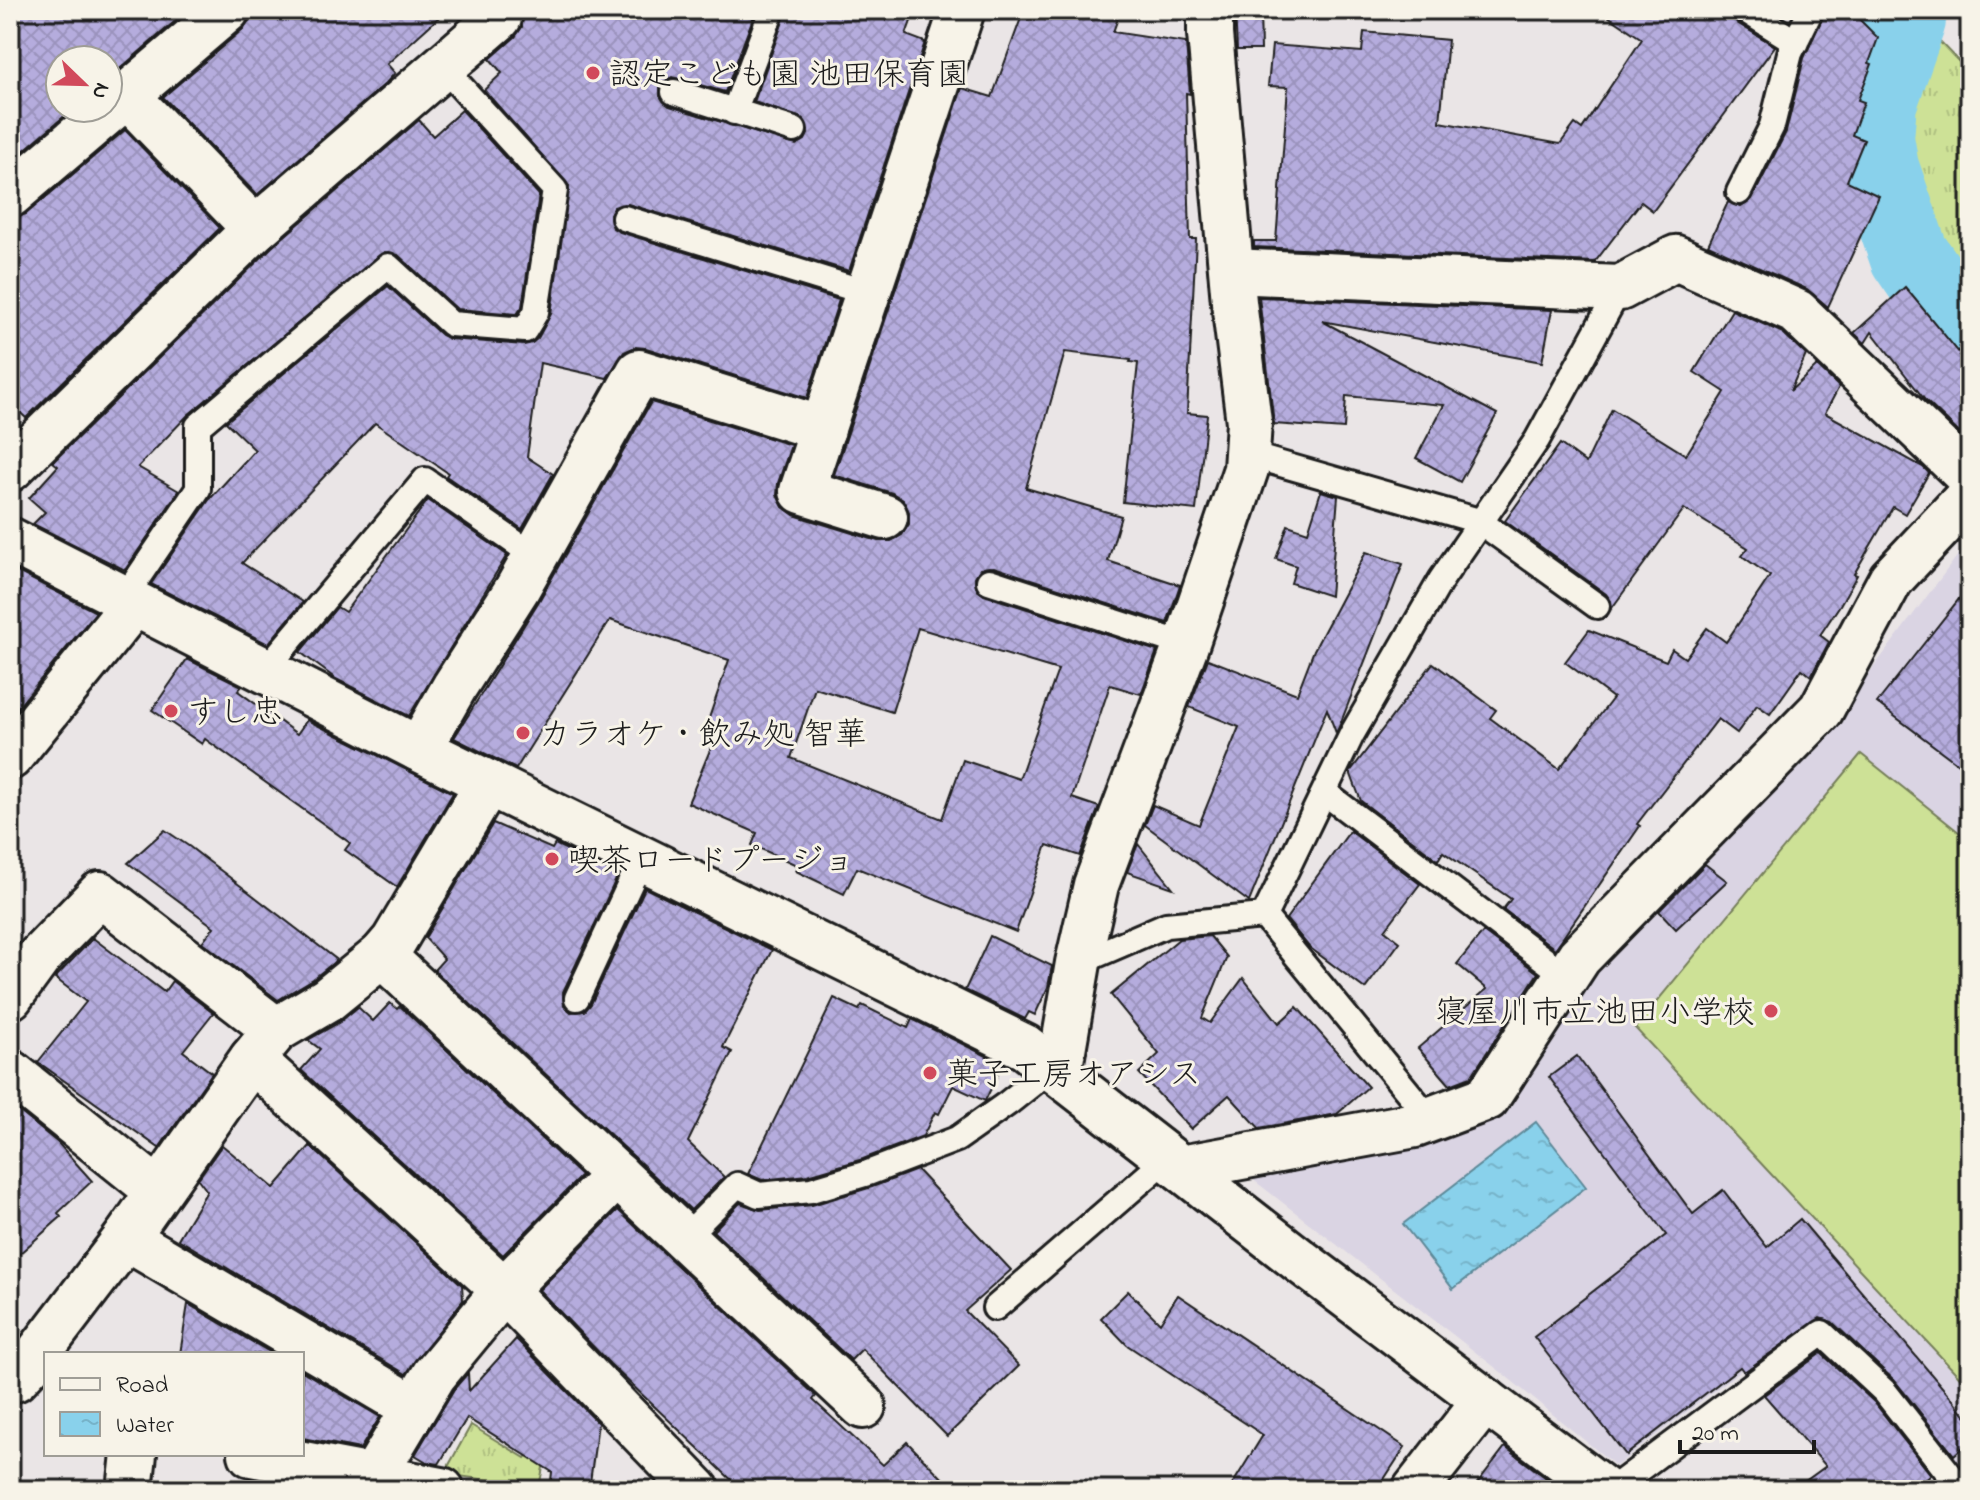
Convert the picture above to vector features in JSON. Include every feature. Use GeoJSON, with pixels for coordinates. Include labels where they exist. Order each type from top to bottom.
{"type":"FeatureCollection","features":[{"type":"Feature","properties":{"kind":"street"},"geometry":{"type":"LineString","coordinates":[[10,195],[227,10]]}},
{"type":"Feature","properties":{"kind":"street"},"geometry":{"type":"LineString","coordinates":[[885,517],[802,491],[962,10]]}},
{"type":"Feature","properties":{"kind":"street"},"geometry":{"type":"LineString","coordinates":[[1056,1070],[1096,885],[1186,645],[1246,469],[1249,422],[1232,271],[1210,10]]}},
{"type":"Feature","properties":{"kind":"street"},"geometry":{"type":"LineString","coordinates":[[10,469],[255,229],[499,18]]}},
{"type":"Feature","properties":{"kind":"street"},"geometry":{"type":"LineString","coordinates":[[127,96],[255,229]]}},
{"type":"Feature","properties":{"kind":"street"},"geometry":{"type":"LineString","coordinates":[[1232,271],[1620,288],[1676,258],[1797,312],[1970,478]]}},
{"type":"Feature","properties":{"kind":"street"},"geometry":{"type":"LineString","coordinates":[[419,749],[536,557],[639,372],[823,429]]}},
{"type":"Feature","properties":{"kind":"street"},"geometry":{"type":"LineString","coordinates":[[1174,1163],[1415,1125],[1487,1098],[1579,957],[1821,710],[1891,579],[1970,495]]}},
{"type":"Feature","properties":{"kind":"street"},"geometry":{"type":"LineString","coordinates":[[10,540],[419,749],[1025,1047],[1604,1490]]}},
{"type":"Feature","properties":{"kind":"street"},"geometry":{"type":"LineString","coordinates":[[10,757],[129,601]]}},
{"type":"Feature","properties":{"kind":"street"},"geometry":{"type":"LineString","coordinates":[[30,1368],[264,1045],[327,1000],[382,955],[394,941],[488,783]]}},
{"type":"Feature","properties":{"kind":"street"},"geometry":{"type":"LineString","coordinates":[[10,997],[40,956],[100,894],[264,1045],[697,1490]]}},
{"type":"Feature","properties":{"kind":"street"},"geometry":{"type":"LineString","coordinates":[[382,955],[863,1406]]}},
{"type":"Feature","properties":{"kind":"street"},"geometry":{"type":"LineString","coordinates":[[10,1072],[158,1191]]}},
{"type":"Feature","properties":{"kind":"street"},"geometry":{"type":"LineString","coordinates":[[373,1477],[434,1375],[504,1290],[617,1175]]}},
{"type":"Feature","properties":{"kind":"street"},"geometry":{"type":"LineString","coordinates":[[126,1238],[414,1408]]}},
{"type":"Feature","properties":{"kind":"street"},"geometry":{"type":"LineString","coordinates":[[1415,1490],[1485,1400]]}},
{"type":"Feature","properties":{"kind":"street"},"geometry":{"type":"LineString","coordinates":[[130,1490],[134,1456]]}},
{"type":"Feature","properties":{"kind":"street"},"geometry":{"type":"LineString","coordinates":[[262,1456],[442,1490]]}},
{"type":"Feature","properties":{"kind":"lane"},"geometry":{"type":"LineString","coordinates":[[734,112],[772,10]]}},
{"type":"Feature","properties":{"kind":"lane"},"geometry":{"type":"LineString","coordinates":[[1745,10],[1796,42]]}},
{"type":"Feature","properties":{"kind":"lane"},"geometry":{"type":"LineString","coordinates":[[1739,192],[1772,126],[1790,53],[1811,10]]}},
{"type":"Feature","properties":{"kind":"lane"},"geometry":{"type":"LineString","coordinates":[[129,601],[198,489],[198,426],[388,266],[451,324],[525,330],[536,312],[555,190],[442,66]]}},
{"type":"Feature","properties":{"kind":"lane"},"geometry":{"type":"LineString","coordinates":[[674,92],[794,130]]}},
{"type":"Feature","properties":{"kind":"lane"},"geometry":{"type":"LineString","coordinates":[[624,218],[868,293]]}},
{"type":"Feature","properties":{"kind":"lane"},"geometry":{"type":"LineString","coordinates":[[1264,916],[1352,734],[1441,580],[1537,440],[1620,288]]}},
{"type":"Feature","properties":{"kind":"lane"},"geometry":{"type":"LineString","coordinates":[[1246,454],[1479,521],[1597,606]]}},
{"type":"Feature","properties":{"kind":"lane"},"geometry":{"type":"LineString","coordinates":[[265,670],[425,480],[536,557]]}},
{"type":"Feature","properties":{"kind":"lane"},"geometry":{"type":"LineString","coordinates":[[989,581],[1186,645]]}},
{"type":"Feature","properties":{"kind":"lane"},"geometry":{"type":"LineString","coordinates":[[1325,793],[1566,976]]}},
{"type":"Feature","properties":{"kind":"lane"},"geometry":{"type":"LineString","coordinates":[[577,998],[642,858]]}},
{"type":"Feature","properties":{"kind":"lane"},"geometry":{"type":"LineString","coordinates":[[1078,963],[1166,925],[1264,916]]}},
{"type":"Feature","properties":{"kind":"lane"},"geometry":{"type":"LineString","coordinates":[[1264,916],[1430,1119]]}},
{"type":"Feature","properties":{"kind":"lane"},"geometry":{"type":"LineString","coordinates":[[684,1238],[737,1185],[759,1195],[811,1190],[868,1173],[957,1139],[1056,1070]]}},
{"type":"Feature","properties":{"kind":"lane"},"geometry":{"type":"LineString","coordinates":[[995,1308],[1174,1163]]}},
{"type":"Feature","properties":{"kind":"lane"},"geometry":{"type":"LineString","coordinates":[[1611,1490],[1822,1333],[1885,1392],[1962,1490]]}},
{"type":"Feature","properties":{"kind":"shaded area","name":"寝屋川市立池田小学校"},"geometry":{"type":"Polygon","coordinates":[[[1970,539],[1970,1484],[1944,1446],[1820,1310],[1616,1466],[1501,1372],[1238,1168],[1475,1117],[1538,1062],[1655,889],[1846,704],[1970,539]]]}},
{"type":"Feature","properties":{"kind":"green space"},"geometry":{"type":"Polygon","coordinates":[[[1933,35],[1962,65],[1970,59],[1970,316],[1928,264],[1886,121],[1933,35]]]}},
{"type":"Feature","properties":{"kind":"green space"},"geometry":{"type":"Polygon","coordinates":[[[1861,754],[1970,841],[1968,1386],[1635,1028],[1861,754]]]}},
{"type":"Feature","properties":{"kind":"green space"},"geometry":{"type":"Polygon","coordinates":[[[471,1425],[525,1458],[536,1443],[547,1448],[539,1487],[444,1474],[471,1425]]]}},
{"type":"Feature","properties":{"kind":"water"},"geometry":{"type":"Polygon","coordinates":[[[1536,1122],[1586,1187],[1453,1289],[1403,1224],[1536,1122]]]}},
{"type":"Feature","properties":{"kind":"building"},"geometry":{"type":"Polygon","coordinates":[[[10,10],[188,10],[124,65],[124,44],[44,44],[44,124],[55,124],[10,162],[10,10]]]}},
{"type":"Feature","properties":{"kind":"building"},"geometry":{"type":"Polygon","coordinates":[[[251,10],[447,10],[387,64],[395,73],[385,84],[257,195],[163,97],[243,29],[250,19],[251,10]]]}},
{"type":"Feature","properties":{"kind":"building"},"geometry":{"type":"Polygon","coordinates":[[[522,10],[756,10],[725,92],[672,77],[663,82],[660,96],[669,106],[796,145],[808,134],[804,119],[754,102],[787,10],[915,10],[906,35],[925,42],[849,271],[628,204],[614,207],[610,214],[613,228],[620,232],[839,300],[807,398],[646,348],[635,347],[624,352],[607,378],[540,363],[527,457],[553,474],[522,529],[375,423],[242,563],[303,602],[268,644],[151,584],[209,500],[255,450],[226,422],[388,286],[449,339],[524,345],[538,338],[551,314],[569,186],[484,90],[502,73],[490,59],[522,27],[522,10]]]}},
{"type":"Feature","properties":{"kind":"building"},"geometry":{"type":"Polygon","coordinates":[[[1024,10],[1121,10],[1113,32],[1186,43],[1190,94],[1186,93],[1190,239],[1196,239],[1187,413],[1207,415],[1196,510],[1123,502],[1138,363],[1131,360],[1065,352],[1026,488],[1121,516],[1108,561],[1180,585],[1167,623],[994,567],[980,569],[975,577],[977,590],[984,595],[1157,651],[1141,694],[1110,685],[1072,798],[1099,807],[1080,856],[1047,845],[1016,932],[857,868],[844,894],[796,871],[799,866],[752,845],[757,833],[688,803],[720,726],[708,721],[729,660],[610,620],[516,769],[454,738],[539,601],[651,402],[791,445],[777,495],[783,507],[794,515],[878,541],[891,541],[902,535],[909,524],[909,512],[903,500],[892,493],[834,475],[962,88],[992,97],[1024,10]],[[918,628],[892,712],[815,688],[791,758],[942,819],[963,760],[1019,779],[1058,670],[918,628]]]}},
{"type":"Feature","properties":{"kind":"building"},"geometry":{"type":"Polygon","coordinates":[[[1235,10],[1260,10],[1261,50],[1237,50],[1235,10]]]}},
{"type":"Feature","properties":{"kind":"building"},"geometry":{"type":"Polygon","coordinates":[[[1599,10],[1730,10],[1737,23],[1775,46],[1653,211],[1641,202],[1595,262],[1254,247],[1254,241],[1276,241],[1288,87],[1268,86],[1272,45],[1362,52],[1364,32],[1448,40],[1440,122],[1560,144],[1575,124],[1582,129],[1642,39],[1599,10]]]}},
{"type":"Feature","properties":{"kind":"building"},"geometry":{"type":"Polygon","coordinates":[[[1826,10],[1850,10],[1878,38],[1858,100],[1864,102],[1852,135],[1864,140],[1847,181],[1879,196],[1828,307],[1807,289],[1708,245],[1728,202],[1741,207],[1752,199],[1786,132],[1804,58],[1826,10]]]}},
{"type":"Feature","properties":{"kind":"building"},"geometry":{"type":"Polygon","coordinates":[[[462,110],[539,195],[522,307],[517,314],[457,309],[398,255],[384,252],[188,415],[138,467],[179,491],[125,570],[33,524],[45,512],[29,498],[58,466],[53,462],[272,247],[419,120],[433,136],[462,110]]]}},
{"type":"Feature","properties":{"kind":"building"},"geometry":{"type":"Polygon","coordinates":[[[125,130],[220,228],[26,418],[10,403],[10,219],[26,214],[125,130]]]}},
{"type":"Feature","properties":{"kind":"building"},"geometry":{"type":"Polygon","coordinates":[[[1905,287],[1970,366],[1970,443],[1925,400],[1872,332],[1865,343],[1854,333],[1905,287]]]}},
{"type":"Feature","properties":{"kind":"building"},"geometry":{"type":"Polygon","coordinates":[[[1259,297],[1552,310],[1542,362],[1322,321],[1497,414],[1460,482],[1416,458],[1444,405],[1346,396],[1344,429],[1274,424],[1259,297]]]}},
{"type":"Feature","properties":{"kind":"building"},"geometry":{"type":"Polygon","coordinates":[[[1732,310],[1783,333],[1806,355],[1790,391],[1817,366],[1839,387],[1825,413],[1929,473],[1905,514],[1893,507],[1854,574],[1857,575],[1820,635],[1829,642],[1811,676],[1802,669],[1770,714],[1757,705],[1737,733],[1718,719],[1637,824],[1640,826],[1555,949],[1503,909],[1511,899],[1443,852],[1438,860],[1361,801],[1350,772],[1433,663],[1496,710],[1490,718],[1559,769],[1613,698],[1565,662],[1589,630],[1666,661],[1672,649],[1685,658],[1707,628],[1726,642],[1770,576],[1742,556],[1748,548],[1684,509],[1612,608],[1606,594],[1505,521],[1560,444],[1586,463],[1612,409],[1686,455],[1725,392],[1694,372],[1732,310]]]}},
{"type":"Feature","properties":{"kind":"building"},"geometry":{"type":"Polygon","coordinates":[[[1321,491],[1338,496],[1330,596],[1291,583],[1296,566],[1276,559],[1288,525],[1308,532],[1321,491]]]}},
{"type":"Feature","properties":{"kind":"building"},"geometry":{"type":"Polygon","coordinates":[[[428,500],[507,555],[409,716],[336,679],[300,652],[337,607],[345,612],[428,500]]]}},
{"type":"Feature","properties":{"kind":"building"},"geometry":{"type":"Polygon","coordinates":[[[1366,552],[1403,564],[1339,727],[1336,733],[1327,709],[1249,902],[1145,825],[1153,805],[1199,825],[1239,727],[1189,707],[1208,659],[1297,694],[1314,650],[1366,552]]]}},
{"type":"Feature","properties":{"kind":"building"},"geometry":{"type":"Polygon","coordinates":[[[10,568],[96,612],[10,717],[10,568]]]}},
{"type":"Feature","properties":{"kind":"building"},"geometry":{"type":"Polygon","coordinates":[[[1970,585],[1970,773],[1877,703],[1970,585]]]}},
{"type":"Feature","properties":{"kind":"building"},"geometry":{"type":"Polygon","coordinates":[[[187,659],[242,686],[238,691],[297,734],[307,720],[453,793],[397,887],[345,850],[350,843],[205,739],[202,744],[152,710],[187,659]]]}},
{"type":"Feature","properties":{"kind":"building"},"geometry":{"type":"Polygon","coordinates":[[[493,823],[552,849],[555,844],[618,875],[563,992],[564,1006],[571,1012],[585,1011],[591,1004],[645,888],[772,950],[723,1047],[732,1052],[688,1142],[724,1177],[691,1210],[434,970],[444,959],[425,938],[493,823]]]}},
{"type":"Feature","properties":{"kind":"building"},"geometry":{"type":"Polygon","coordinates":[[[165,830],[336,959],[333,963],[278,1000],[202,942],[214,927],[128,863],[165,830]]]}},
{"type":"Feature","properties":{"kind":"building"},"geometry":{"type":"Polygon","coordinates":[[[1350,831],[1420,884],[1385,930],[1400,942],[1365,989],[1309,947],[1286,919],[1350,831]]]}},
{"type":"Feature","properties":{"kind":"building"},"geometry":{"type":"Polygon","coordinates":[[[1138,844],[1173,888],[1127,872],[1138,844]]]}},
{"type":"Feature","properties":{"kind":"building"},"geometry":{"type":"Polygon","coordinates":[[[1705,864],[1727,881],[1676,929],[1659,911],[1705,864]]]}},
{"type":"Feature","properties":{"kind":"building"},"geometry":{"type":"Polygon","coordinates":[[[1483,932],[1538,973],[1471,1077],[1450,1085],[1418,1048],[1487,989],[1457,964],[1483,932]]]}},
{"type":"Feature","properties":{"kind":"building"},"geometry":{"type":"Polygon","coordinates":[[[990,936],[1052,966],[1048,987],[1035,1015],[1029,1012],[1025,1019],[965,990],[990,936]]]}},
{"type":"Feature","properties":{"kind":"building"},"geometry":{"type":"Polygon","coordinates":[[[1210,936],[1227,957],[1202,1018],[1210,1023],[1243,978],[1279,1023],[1297,1007],[1368,1087],[1337,1114],[1259,1128],[1229,1095],[1191,1129],[1139,1073],[1159,1054],[1111,995],[1179,939],[1210,936]]]}},
{"type":"Feature","properties":{"kind":"building"},"geometry":{"type":"Polygon","coordinates":[[[93,938],[164,992],[172,981],[213,1013],[183,1051],[212,1073],[159,1148],[38,1062],[86,1002],[55,978],[93,938]]]}},
{"type":"Feature","properties":{"kind":"building"},"geometry":{"type":"Polygon","coordinates":[[[834,998],[859,1010],[862,1005],[908,1028],[912,1019],[1003,1064],[985,1101],[953,1086],[939,1114],[935,1112],[923,1136],[863,1159],[808,1175],[762,1180],[748,1174],[834,998]]]}},
{"type":"Feature","properties":{"kind":"building"},"geometry":{"type":"Polygon","coordinates":[[[390,1003],[397,1009],[400,1006],[581,1176],[503,1255],[301,1070],[320,1049],[308,1040],[340,1022],[358,1007],[373,1021],[390,1003]]]}},
{"type":"Feature","properties":{"kind":"building"},"geometry":{"type":"Polygon","coordinates":[[[1577,1056],[1693,1214],[1723,1190],[1767,1247],[1800,1219],[1970,1420],[1970,1441],[1954,1455],[1895,1381],[1832,1322],[1820,1318],[1744,1372],[1740,1367],[1626,1455],[1534,1337],[1666,1235],[1549,1077],[1577,1056]]]}},
{"type":"Feature","properties":{"kind":"building"},"geometry":{"type":"Polygon","coordinates":[[[10,1104],[58,1143],[92,1181],[58,1213],[61,1217],[10,1262],[10,1104]]]}},
{"type":"Feature","properties":{"kind":"building"},"geometry":{"type":"Polygon","coordinates":[[[222,1145],[274,1188],[310,1146],[462,1285],[463,1300],[406,1374],[178,1239],[207,1191],[198,1179],[222,1145]]]}},
{"type":"Feature","properties":{"kind":"building"},"geometry":{"type":"Polygon","coordinates":[[[917,1170],[1011,1270],[965,1311],[1019,1366],[947,1436],[862,1349],[851,1360],[713,1231],[740,1203],[760,1210],[812,1205],[917,1170]]]}},
{"type":"Feature","properties":{"kind":"building"},"geometry":{"type":"Polygon","coordinates":[[[618,1210],[816,1396],[813,1400],[883,1465],[907,1442],[954,1490],[742,1490],[610,1364],[539,1290],[618,1210]]]}},
{"type":"Feature","properties":{"kind":"building"},"geometry":{"type":"Polygon","coordinates":[[[1128,1291],[1160,1323],[1178,1295],[1405,1447],[1377,1490],[1229,1490],[1263,1435],[1127,1345],[1101,1318],[1128,1291]]]}},
{"type":"Feature","properties":{"kind":"building"},"geometry":{"type":"Polygon","coordinates":[[[188,1304],[270,1352],[180,1352],[188,1304]]]}},
{"type":"Feature","properties":{"kind":"building"},"geometry":{"type":"Polygon","coordinates":[[[516,1339],[598,1423],[589,1490],[550,1490],[552,1472],[467,1418],[439,1464],[415,1455],[454,1389],[468,1373],[469,1391],[516,1339]]]}},
{"type":"Feature","properties":{"kind":"building"},"geometry":{"type":"Polygon","coordinates":[[[1821,1353],[1874,1402],[1931,1475],[1915,1490],[1793,1490],[1826,1466],[1764,1395],[1821,1353]]]}},
{"type":"Feature","properties":{"kind":"building"},"geometry":{"type":"Polygon","coordinates":[[[304,1372],[380,1417],[360,1449],[304,1438],[304,1372]]]}},
{"type":"Feature","properties":{"kind":"building"},"geometry":{"type":"Polygon","coordinates":[[[1505,1447],[1562,1490],[1472,1490],[1505,1447]]]}},
{"type":"Feature","properties":{"kind":"waterway"},"geometry":{"type":"LineString","coordinates":[[1894,10],[1906,20],[1877,103],[1874,138],[1879,168],[1909,255],[1970,338]]}},
{"type":"Feature","properties":{"kind":"place","name":"認定こども園 池田保育園"},"geometry":{"type":"Point","coordinates":[593,73]}},
{"type":"Feature","properties":{"kind":"place","name":"すし忠"},"geometry":{"type":"Point","coordinates":[171,711]}},
{"type":"Feature","properties":{"kind":"place","name":"カラオケ・飲み処 智華"},"geometry":{"type":"Point","coordinates":[523,733]}},
{"type":"Feature","properties":{"kind":"place","name":"喫茶ロードプージョ"},"geometry":{"type":"Point","coordinates":[552,859]}},
{"type":"Feature","properties":{"kind":"place","name":"寝屋川市立池田小学校"},"geometry":{"type":"Point","coordinates":[1771,1011]}},
{"type":"Feature","properties":{"kind":"place","name":"菓子工房オアシス"},"geometry":{"type":"Point","coordinates":[930,1073]}}]}
